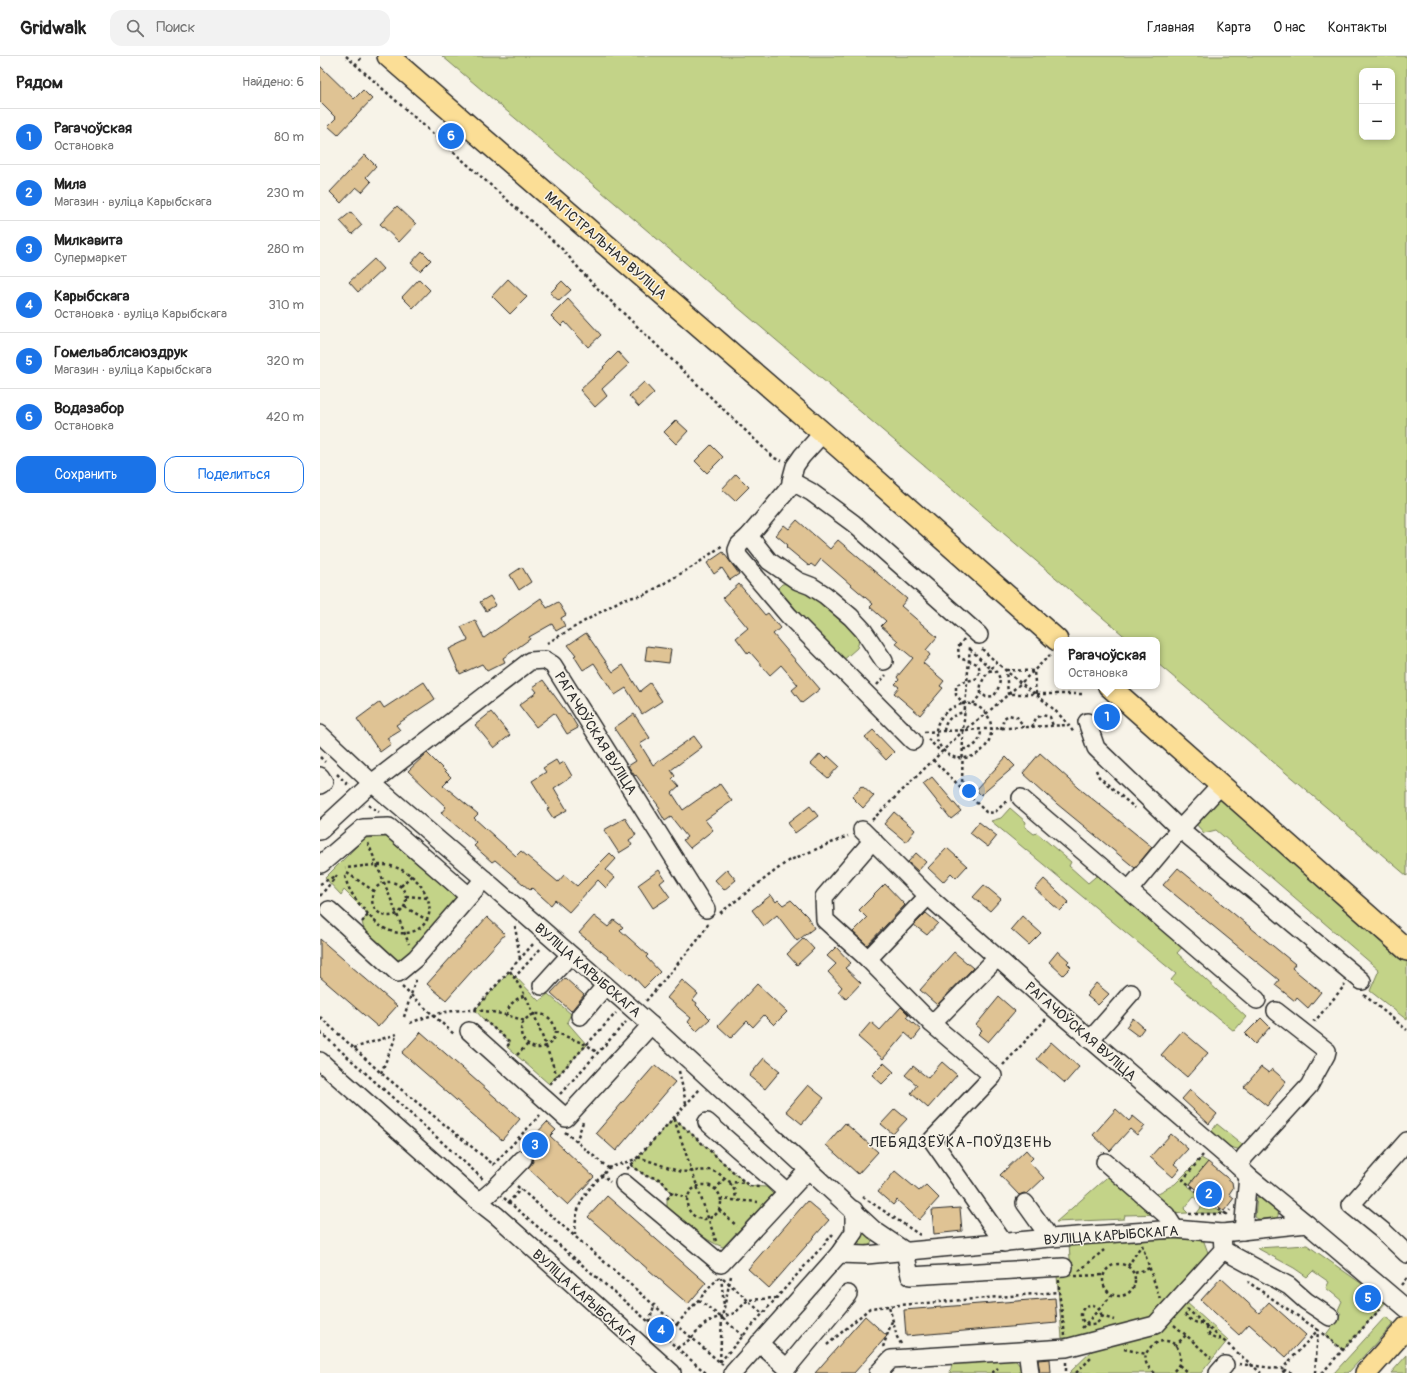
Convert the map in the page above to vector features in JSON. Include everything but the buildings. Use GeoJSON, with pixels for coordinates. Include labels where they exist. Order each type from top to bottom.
{"type":"FeatureCollection","features":[{"type":"Feature","properties":{"kind":"main road","name":"МАГІСТРАЛЬНАЯ ВУЛІЦА"},"geometry":{"type":"LineString","coordinates":[[394,58],[823,433],[1054,645]]}},
{"type":"Feature","properties":{"kind":"main road"},"geometry":{"type":"LineString","coordinates":[[1111,689],[1407,950]]}},
{"type":"Feature","properties":{"kind":"main road"},"geometry":{"type":"LineString","coordinates":[[1366,1373],[1407,1327]]}},
{"type":"Feature","properties":{"kind":"street"},"geometry":{"type":"LineString","coordinates":[[823,433],[802,456],[793,474],[791,485],[737,550],[738,556],[788,615],[913,741]]}},
{"type":"Feature","properties":{"kind":"street"},"geometry":{"type":"LineString","coordinates":[[793,474],[810,492],[853,522],[975,641]]}},
{"type":"Feature","properties":{"kind":"street"},"geometry":{"type":"LineString","coordinates":[[744,540],[798,581],[811,586],[825,595],[850,617],[863,630],[885,668]]}},
{"type":"Feature","properties":{"kind":"street","name":"РАГАЧОЎСКАЯ ВУЛІЦА"},"geometry":{"type":"LineString","coordinates":[[320,831],[372,783],[530,661],[545,660],[553,665],[711,915]]}},
{"type":"Feature","properties":{"kind":"street"},"geometry":{"type":"LineString","coordinates":[[1087,722],[1096,748],[1180,829],[1357,984]]}},
{"type":"Feature","properties":{"kind":"street","name":"ВУЛІЦА КАРЫБСКАГА"},"geometry":{"type":"LineString","coordinates":[[320,734],[372,783],[651,1026],[854,1210],[874,1230],[905,1251]]}},
{"type":"Feature","properties":{"kind":"street"},"geometry":{"type":"LineString","coordinates":[[320,776],[324,782],[320,785]]}},
{"type":"Feature","properties":{"kind":"street"},"geometry":{"type":"LineString","coordinates":[[1129,890],[1180,829],[1221,785]]}},
{"type":"Feature","properties":{"kind":"street"},"geometry":{"type":"LineString","coordinates":[[1021,798],[1257,1000]]}},
{"type":"Feature","properties":{"kind":"street"},"geometry":{"type":"LineString","coordinates":[[321,864],[363,828],[389,827],[469,896]]}},
{"type":"Feature","properties":{"kind":"street"},"geometry":{"type":"LineString","coordinates":[[867,835],[824,896],[825,920],[868,959],[932,1024],[993,1076],[932,1140],[1004,1243]]}},
{"type":"Feature","properties":{"kind":"street","name":"РАГАЧОЎСКАЯ ВУЛІЦА"},"geometry":{"type":"LineString","coordinates":[[867,835],[928,896],[1090,1040],[1212,1154],[1243,1171],[1307,1224]]}},
{"type":"Feature","properties":{"kind":"street"},"geometry":{"type":"LineString","coordinates":[[324,903],[398,973],[416,958],[484,879]]}},
{"type":"Feature","properties":{"kind":"street"},"geometry":{"type":"LineString","coordinates":[[868,959],[928,896]]}},
{"type":"Feature","properties":{"kind":"street"},"geometry":{"type":"LineString","coordinates":[[542,986],[570,955]]}},
{"type":"Feature","properties":{"kind":"street"},"geometry":{"type":"LineString","coordinates":[[932,1024],[997,958]]}},
{"type":"Feature","properties":{"kind":"street"},"geometry":{"type":"LineString","coordinates":[[580,1016],[605,986]]}},
{"type":"Feature","properties":{"kind":"street"},"geometry":{"type":"LineString","coordinates":[[1090,1040],[1131,993]]}},
{"type":"Feature","properties":{"kind":"street"},"geometry":{"type":"LineString","coordinates":[[1243,1231],[1244,1156],[1309,1086],[1327,1051],[1276,1011]]}},
{"type":"Feature","properties":{"kind":"street"},"geometry":{"type":"LineString","coordinates":[[462,1033],[540,1095],[566,1118],[651,1026]]}},
{"type":"Feature","properties":{"kind":"street","name":"ВУЛІЦА КАРЫБСКАГА"},"geometry":{"type":"LineString","coordinates":[[320,1061],[479,1202],[497,1216],[672,1373]]}},
{"type":"Feature","properties":{"kind":"street"},"geometry":{"type":"LineString","coordinates":[[707,1122],[787,1192]]}},
{"type":"Feature","properties":{"kind":"street"},"geometry":{"type":"LineString","coordinates":[[1407,1142],[1351,1205],[1384,1232],[1407,1254]]}},
{"type":"Feature","properties":{"kind":"street"},"geometry":{"type":"LineString","coordinates":[[479,1202],[523,1159]]}},
{"type":"Feature","properties":{"kind":"street"},"geometry":{"type":"LineString","coordinates":[[1105,1162],[1170,1222]]}},
{"type":"Feature","properties":{"kind":"street"},"geometry":{"type":"LineString","coordinates":[[620,1180],[725,1270],[787,1192],[809,1169]]}},
{"type":"Feature","properties":{"kind":"street"},"geometry":{"type":"LineString","coordinates":[[1025,1203],[1050,1238]]}},
{"type":"Feature","properties":{"kind":"street"},"geometry":{"type":"LineString","coordinates":[[726,1367],[759,1343],[839,1254],[854,1232],[861,1227],[870,1227],[879,1238],[878,1248],[871,1254],[866,1255],[853,1249],[851,1240],[854,1232],[854,1210]]}},
{"type":"Feature","properties":{"kind":"street","name":"ВУЛІЦА КАРЫБСКАГА"},"geometry":{"type":"LineString","coordinates":[[839,1254],[866,1255],[1004,1243],[1170,1222],[1223,1242],[1243,1231],[1307,1224]]}},
{"type":"Feature","properties":{"kind":"street"},"geometry":{"type":"LineString","coordinates":[[1307,1224],[1407,1309]]}},
{"type":"Feature","properties":{"kind":"street"},"geometry":{"type":"LineString","coordinates":[[878,1373],[891,1359],[1027,1350],[1067,1339],[1155,1325],[1223,1242],[1289,1286],[1306,1301],[1330,1317]]}},
{"type":"Feature","properties":{"kind":"street"},"geometry":{"type":"LineString","coordinates":[[905,1251],[910,1276],[1061,1272]]}},
{"type":"Feature","properties":{"kind":"street"},"geometry":{"type":"LineString","coordinates":[[759,1343],[787,1368],[848,1294]]}},
{"type":"Feature","properties":{"kind":"street"},"geometry":{"type":"LineString","coordinates":[[1027,1350],[1030,1373]]}},
{"type":"Feature","properties":{"kind":"path"},"geometry":{"type":"LineString","coordinates":[[346,56],[562,248],[590,281],[774,458],[793,474]]}},
{"type":"Feature","properties":{"kind":"path"},"geometry":{"type":"LineString","coordinates":[[355,65],[363,56]]}},
{"type":"Feature","properties":{"kind":"path"},"geometry":{"type":"LineString","coordinates":[[546,643],[623,599],[644,594],[694,566],[722,545],[744,540]]}},
{"type":"Feature","properties":{"kind":"path"},"geometry":{"type":"LineString","coordinates":[[962,788],[965,704],[970,649],[975,641]]}},
{"type":"Feature","properties":{"kind":"path"},"geometry":{"type":"LineString","coordinates":[[965,704],[962,703],[956,695],[956,689],[959,684],[977,678],[979,670],[977,664],[969,660],[962,659],[959,657],[957,652],[958,647],[975,641]]}},
{"type":"Feature","properties":{"kind":"path"},"geometry":{"type":"LineString","coordinates":[[975,641],[1021,683]]}},
{"type":"Feature","properties":{"kind":"path"},"geometry":{"type":"LineString","coordinates":[[644,1003],[697,941],[711,915],[788,861],[867,835],[942,751],[963,731],[987,713],[1034,671],[1054,647]]}},
{"type":"Feature","properties":{"kind":"path"},"geometry":{"type":"LineString","coordinates":[[970,649],[990,670],[994,670],[999,676],[998,689],[994,696],[984,696],[981,693]]}},
{"type":"Feature","properties":{"kind":"path"},"geometry":{"type":"LineString","coordinates":[[972,704],[978,699],[981,693],[983,679],[997,662]]}},
{"type":"Feature","properties":{"kind":"path"},"geometry":{"type":"LineString","coordinates":[[874,688],[885,668]]}},
{"type":"Feature","properties":{"kind":"path"},"geometry":{"type":"LineString","coordinates":[[1006,670],[1034,671]]}},
{"type":"Feature","properties":{"kind":"path"},"geometry":{"type":"LineString","coordinates":[[1006,670],[1008,694]]}},
{"type":"Feature","properties":{"kind":"path"},"geometry":{"type":"LineString","coordinates":[[1034,671],[1036,694]]}},
{"type":"Feature","properties":{"kind":"path"},"geometry":{"type":"LineString","coordinates":[[1008,694],[1085,694]]}},
{"type":"Feature","properties":{"kind":"path"},"geometry":{"type":"LineString","coordinates":[[942,751],[938,741],[937,732],[939,721],[945,712],[954,706],[972,704],[987,713],[992,729],[989,741],[983,751],[975,757],[952,757],[942,751],[920,732],[937,732],[944,731],[963,731],[992,729],[1023,728],[1069,725]]}},
{"type":"Feature","properties":{"kind":"path"},"geometry":{"type":"LineString","coordinates":[[944,731],[946,722],[951,717],[955,714],[965,712]]}},
{"type":"Feature","properties":{"kind":"path"},"geometry":{"type":"LineString","coordinates":[[1032,727],[1036,718],[1042,715],[1050,718],[1054,726]]}},
{"type":"Feature","properties":{"kind":"path"},"geometry":{"type":"LineString","coordinates":[[1001,729],[1003,720],[1009,716],[1017,717],[1023,728]]}},
{"type":"Feature","properties":{"kind":"path"},"geometry":{"type":"LineString","coordinates":[[963,749],[967,749],[978,741],[981,730]]}},
{"type":"Feature","properties":{"kind":"path"},"geometry":{"type":"LineString","coordinates":[[368,827],[367,841],[416,958]]}},
{"type":"Feature","properties":{"kind":"path"},"geometry":{"type":"LineString","coordinates":[[346,868],[377,865],[391,866],[412,875],[428,898],[430,912],[427,920],[416,931],[405,934],[392,933],[383,928],[373,920],[353,897],[347,884],[346,874],[374,891]]}},
{"type":"Feature","properties":{"kind":"path"},"geometry":{"type":"LineString","coordinates":[[320,884],[339,873],[324,903]]}},
{"type":"Feature","properties":{"kind":"path"},"geometry":{"type":"LineString","coordinates":[[401,886],[412,875]]}},
{"type":"Feature","properties":{"kind":"path"},"geometry":{"type":"LineString","coordinates":[[384,882],[393,882],[401,886],[406,896],[404,907],[397,914],[388,916],[379,912],[372,900],[374,891],[378,886],[384,882]]}},
{"type":"Feature","properties":{"kind":"path"},"geometry":{"type":"LineString","coordinates":[[406,896],[428,898]]}},
{"type":"Feature","properties":{"kind":"path"},"geometry":{"type":"LineString","coordinates":[[404,907],[427,920]]}},
{"type":"Feature","properties":{"kind":"path"},"geometry":{"type":"LineString","coordinates":[[514,922],[520,959]]}},
{"type":"Feature","properties":{"kind":"path"},"geometry":{"type":"LineString","coordinates":[[475,1010],[535,941]]}},
{"type":"Feature","properties":{"kind":"path"},"geometry":{"type":"LineString","coordinates":[[514,978],[542,947]]}},
{"type":"Feature","properties":{"kind":"path"},"geometry":{"type":"LineString","coordinates":[[510,971],[525,995],[534,1014],[558,1076]]}},
{"type":"Feature","properties":{"kind":"path"},"geometry":{"type":"LineString","coordinates":[[1308,1020],[1315,1021],[1357,984],[1407,1030]]}},
{"type":"Feature","properties":{"kind":"path"},"geometry":{"type":"LineString","coordinates":[[401,986],[432,1015],[462,1033]]}},
{"type":"Feature","properties":{"kind":"path"},"geometry":{"type":"LineString","coordinates":[[404,1017],[410,994]]}},
{"type":"Feature","properties":{"kind":"path"},"geometry":{"type":"LineString","coordinates":[[507,1014],[511,1004],[525,995]]}},
{"type":"Feature","properties":{"kind":"path"},"geometry":{"type":"LineString","coordinates":[[410,1024],[442,1012],[462,1009],[507,1014],[525,1021]]}},
{"type":"Feature","properties":{"kind":"path"},"geometry":{"type":"LineString","coordinates":[[993,1076],[1055,1009]]}},
{"type":"Feature","properties":{"kind":"path"},"geometry":{"type":"LineString","coordinates":[[540,1095],[616,1013]]}},
{"type":"Feature","properties":{"kind":"path"},"geometry":{"type":"LineString","coordinates":[[534,1014],[548,1017],[553,1024],[555,1032],[553,1039],[546,1045],[536,1047],[528,1044],[523,1037],[523,1024],[534,1014]]}},
{"type":"Feature","properties":{"kind":"path"},"geometry":{"type":"LineString","coordinates":[[320,1017],[381,1073],[506,1176],[726,1367]]}},
{"type":"Feature","properties":{"kind":"path"},"geometry":{"type":"LineString","coordinates":[[320,1032],[494,1189],[706,1373]]}},
{"type":"Feature","properties":{"kind":"path"},"geometry":{"type":"LineString","coordinates":[[555,1032],[587,1045],[598,1053]]}},
{"type":"Feature","properties":{"kind":"path"},"geometry":{"type":"LineString","coordinates":[[354,1048],[397,1034],[381,1073]]}},
{"type":"Feature","properties":{"kind":"path"},"geometry":{"type":"LineString","coordinates":[[517,1055],[528,1044]]}},
{"type":"Feature","properties":{"kind":"path"},"geometry":{"type":"LineString","coordinates":[[678,1066],[686,1104]]}},
{"type":"Feature","properties":{"kind":"path"},"geometry":{"type":"LineString","coordinates":[[603,1176],[620,1180],[637,1158],[702,1087]]}},
{"type":"Feature","properties":{"kind":"path"},"geometry":{"type":"LineString","coordinates":[[576,1142],[585,1116]]}},
{"type":"Feature","properties":{"kind":"path"},"geometry":{"type":"LineString","coordinates":[[674,1118],[718,1245]]}},
{"type":"Feature","properties":{"kind":"path"},"geometry":{"type":"LineString","coordinates":[[674,1118],[745,1183],[730,1182]]}},
{"type":"Feature","properties":{"kind":"path"},"geometry":{"type":"LineString","coordinates":[[562,1130],[608,1168]]}},
{"type":"Feature","properties":{"kind":"path"},"geometry":{"type":"LineString","coordinates":[[1212,1154],[1206,1152],[1183,1180],[1227,1214]]}},
{"type":"Feature","properties":{"kind":"path"},"geometry":{"type":"LineString","coordinates":[[575,1236],[576,1218],[581,1200],[603,1176],[608,1168],[637,1158],[681,1172],[692,1170],[710,1170],[718,1173],[730,1182],[735,1191],[736,1200]]}},
{"type":"Feature","properties":{"kind":"path"},"geometry":{"type":"LineString","coordinates":[[631,1165],[646,1176],[657,1178],[662,1181],[671,1192],[688,1198]]}},
{"type":"Feature","properties":{"kind":"path"},"geometry":{"type":"LineString","coordinates":[[715,1190],[725,1178]]}},
{"type":"Feature","properties":{"kind":"path"},"geometry":{"type":"LineString","coordinates":[[706,1186],[715,1190],[721,1203],[715,1216],[709,1218],[699,1218],[691,1213],[688,1207],[688,1198],[693,1190],[698,1187],[706,1186]]}},
{"type":"Feature","properties":{"kind":"path"},"geometry":{"type":"LineString","coordinates":[[720,1199],[765,1203]]}},
{"type":"Feature","properties":{"kind":"path"},"geometry":{"type":"LineString","coordinates":[[1227,1214],[1231,1208]]}},
{"type":"Feature","properties":{"kind":"path"},"geometry":{"type":"LineString","coordinates":[[719,1210],[741,1230]]}},
{"type":"Feature","properties":{"kind":"path"},"geometry":{"type":"LineString","coordinates":[[1170,1222],[1185,1214],[1227,1214]]}},
{"type":"Feature","properties":{"kind":"path"},"geometry":{"type":"LineString","coordinates":[[726,1367],[743,1336],[836,1231]]}},
{"type":"Feature","properties":{"kind":"path"},"geometry":{"type":"LineString","coordinates":[[1135,1246],[1150,1244]]}},
{"type":"Feature","properties":{"kind":"path"},"geometry":{"type":"LineString","coordinates":[[1128,1266],[1142,1245]]}},
{"type":"Feature","properties":{"kind":"path"},"geometry":{"type":"LineString","coordinates":[[1142,1245],[1161,1302],[1166,1297]]}},
{"type":"Feature","properties":{"kind":"path"},"geometry":{"type":"LineString","coordinates":[[1104,1249],[1072,1276],[1104,1275]]}},
{"type":"Feature","properties":{"kind":"path"},"geometry":{"type":"LineString","coordinates":[[1113,1264],[1123,1264],[1128,1266],[1135,1273],[1136,1283],[1131,1292],[1122,1296],[1112,1295],[1105,1289],[1104,1275],[1113,1264]]}},
{"type":"Feature","properties":{"kind":"path"},"geometry":{"type":"LineString","coordinates":[[1135,1273],[1150,1268]]}},
{"type":"Feature","properties":{"kind":"path"},"geometry":{"type":"LineString","coordinates":[[725,1270],[729,1284],[722,1317],[726,1367]]}},
{"type":"Feature","properties":{"kind":"path"},"geometry":{"type":"LineString","coordinates":[[725,1270],[729,1284],[763,1314]]}},
{"type":"Feature","properties":{"kind":"path"},"geometry":{"type":"LineString","coordinates":[[724,1309],[725,1270]]}},
{"type":"Feature","properties":{"kind":"path"},"geometry":{"type":"LineString","coordinates":[[1061,1272],[1059,1292],[1067,1339]]}},
{"type":"Feature","properties":{"kind":"path"},"geometry":{"type":"LineString","coordinates":[[1322,1373],[1407,1278]]}},
{"type":"Feature","properties":{"kind":"path"},"geometry":{"type":"LineString","coordinates":[[1246,1280],[1318,1330],[1343,1350]]}},
{"type":"Feature","properties":{"kind":"path"},"geometry":{"type":"LineString","coordinates":[[823,1348],[870,1308],[1059,1292]]}},
{"type":"Feature","properties":{"kind":"path"},"geometry":{"type":"LineString","coordinates":[[1077,1333],[1112,1295]]}},
{"type":"Feature","properties":{"kind":"path"},"geometry":{"type":"LineString","coordinates":[[676,1348],[692,1338],[694,1334],[705,1324],[713,1319],[735,1312],[748,1300],[777,1298]]}},
{"type":"Feature","properties":{"kind":"path"},"geometry":{"type":"LineString","coordinates":[[699,1300],[722,1317],[743,1336]]}},
{"type":"Feature","properties":{"kind":"path"},"geometry":{"type":"LineString","coordinates":[[649,1322],[654,1305]]}},
{"type":"Feature","properties":{"kind":"path"},"geometry":{"type":"LineString","coordinates":[[1091,1305],[1099,1309],[1101,1316],[1098,1323],[1092,1326],[1085,1324],[1080,1316],[1083,1308],[1091,1305]]}},
{"type":"Feature","properties":{"kind":"path"},"geometry":{"type":"LineString","coordinates":[[888,1306],[897,1337],[911,1358]]}},
{"type":"Feature","properties":{"kind":"path"},"geometry":{"type":"LineString","coordinates":[[1203,1323],[1198,1324],[1194,1322],[1188,1317],[1184,1308],[1207,1326],[1261,1373]]}},
{"type":"Feature","properties":{"kind":"path"},"geometry":{"type":"LineString","coordinates":[[882,1350],[893,1321]]}},
{"type":"Feature","properties":{"kind":"path"},"geometry":{"type":"LineString","coordinates":[[1282,1369],[1318,1330]]}},
{"type":"Feature","properties":{"kind":"path"},"geometry":{"type":"LineString","coordinates":[[1315,1373],[1318,1330]]}},
{"type":"Feature","properties":{"kind":"path"},"geometry":{"type":"LineString","coordinates":[[1176,1346],[1186,1335],[1225,1367],[1252,1366],[1282,1369],[1292,1373]]}},
{"type":"Feature","properties":{"kind":"path"},"geometry":{"type":"LineString","coordinates":[[1154,1373],[1150,1369],[1146,1359],[1149,1348],[1153,1344],[1162,1341],[1167,1341],[1176,1346],[1180,1355],[1179,1366],[1171,1373]]}},
{"type":"Feature","properties":{"kind":"path"},"geometry":{"type":"LineString","coordinates":[[1179,1366],[1188,1373]]}},
{"type":"Feature","properties":{"kind":"path"},"geometry":{"type":"LineString","coordinates":[[1282,1369],[1284,1373]]}},
{"type":"Feature","properties":{"kind":"green space"},"geometry":{"type":"Polygon","coordinates":[[[442,56],[1407,56],[1407,876],[1160,666],[1160,637],[1125,637],[442,56]]]}},
{"type":"Feature","properties":{"kind":"green space"},"geometry":{"type":"Polygon","coordinates":[[[790,583],[821,598],[860,638],[857,648],[841,662],[778,588],[782,584],[790,583]]]}},
{"type":"Feature","properties":{"kind":"green space"},"geometry":{"type":"Polygon","coordinates":[[[1220,799],[1226,800],[1407,954],[1407,1020],[1370,991],[1379,970],[1216,830],[1204,833],[1195,823],[1214,802],[1220,799]]]}},
{"type":"Feature","properties":{"kind":"green space"},"geometry":{"type":"Polygon","coordinates":[[[1010,808],[1026,822],[1025,827],[1034,834],[1037,833],[1071,862],[1069,866],[1088,883],[1101,872],[1185,944],[1177,953],[1246,1017],[1234,1031],[1171,980],[1176,974],[991,821],[1001,818],[1010,808]]]}},
{"type":"Feature","properties":{"kind":"green space"},"geometry":{"type":"Polygon","coordinates":[[[386,837],[458,899],[403,960],[397,960],[365,933],[362,922],[368,914],[344,890],[341,895],[325,878],[365,838],[386,837]]]}},
{"type":"Feature","properties":{"kind":"green space"},"geometry":{"type":"Polygon","coordinates":[[[510,971],[539,1001],[548,994],[571,1014],[567,1022],[587,1045],[549,1084],[507,1047],[510,1042],[484,1020],[475,1010],[510,971]]]}},
{"type":"Feature","properties":{"kind":"green space"},"geometry":{"type":"Polygon","coordinates":[[[674,1118],[749,1186],[766,1187],[773,1194],[723,1247],[701,1235],[667,1207],[667,1199],[671,1192],[660,1180],[646,1176],[631,1165],[674,1118]]]}},
{"type":"Feature","properties":{"kind":"green space"},"geometry":{"type":"Polygon","coordinates":[[[1217,1124],[1243,1145],[1241,1150],[1226,1146],[1210,1133],[1217,1124]]]}},
{"type":"Feature","properties":{"kind":"green space"},"geometry":{"type":"Polygon","coordinates":[[[1201,1158],[1208,1162],[1188,1186],[1223,1213],[1197,1213],[1203,1205],[1194,1197],[1184,1209],[1188,1213],[1167,1214],[1149,1198],[1175,1184],[1201,1158]]]}},
{"type":"Feature","properties":{"kind":"green space"},"geometry":{"type":"Polygon","coordinates":[[[1114,1171],[1163,1214],[1125,1215],[1124,1219],[1056,1222],[1114,1171]]]}},
{"type":"Feature","properties":{"kind":"green space"},"geometry":{"type":"Polygon","coordinates":[[[1260,1196],[1270,1202],[1277,1209],[1277,1218],[1266,1221],[1255,1217],[1257,1197],[1260,1196]]]}},
{"type":"Feature","properties":{"kind":"green space"},"geometry":{"type":"Polygon","coordinates":[[[862,1233],[868,1233],[872,1237],[872,1243],[868,1247],[862,1247],[858,1243],[858,1237],[862,1233]]]}},
{"type":"Feature","properties":{"kind":"green space"},"geometry":{"type":"Polygon","coordinates":[[[1134,1239],[1203,1239],[1210,1258],[1164,1301],[1165,1309],[1155,1319],[1101,1337],[1062,1338],[1057,1276],[1071,1275],[1069,1243],[1134,1239]]]}},
{"type":"Feature","properties":{"kind":"green space"},"geometry":{"type":"Polygon","coordinates":[[[1307,1245],[1362,1284],[1356,1291],[1366,1299],[1373,1293],[1386,1302],[1343,1350],[1325,1336],[1341,1314],[1338,1310],[1342,1301],[1326,1288],[1329,1282],[1313,1271],[1307,1277],[1294,1268],[1257,1248],[1307,1245]]]}},
{"type":"Feature","properties":{"kind":"green space"},"geometry":{"type":"Polygon","coordinates":[[[1186,1302],[1228,1340],[1201,1373],[1069,1373],[1097,1346],[1186,1302]]]}},
{"type":"Feature","properties":{"kind":"green space"},"geometry":{"type":"Polygon","coordinates":[[[1385,1317],[1394,1323],[1348,1373],[1334,1373],[1385,1317]]]}},
{"type":"Feature","properties":{"kind":"green space"},"geometry":{"type":"Polygon","coordinates":[[[1011,1355],[1026,1373],[950,1373],[953,1359],[1011,1355]]]}},
{"type":"Feature","properties":{"kind":"green space"},"geometry":{"type":"Polygon","coordinates":[[[1407,1355],[1407,1373],[1391,1373],[1407,1355]]]}},
{"type":"Feature","properties":{"kind":"place","name":"Водазабор"},"geometry":{"type":"Point","coordinates":[451,136]}},
{"type":"Feature","properties":{"kind":"place","name":"Рагачоўская"},"geometry":{"type":"Point","coordinates":[1107,717]}},
{"type":"Feature","properties":{"kind":"place","name":"Милкавита"},"geometry":{"type":"Point","coordinates":[535,1145]}},
{"type":"Feature","properties":{"kind":"place","name":"Мила"},"geometry":{"type":"Point","coordinates":[1209,1194]}},
{"type":"Feature","properties":{"kind":"place","name":"Гомельаблсаюздрук"},"geometry":{"type":"Point","coordinates":[1368,1298]}},
{"type":"Feature","properties":{"kind":"place","name":"Карыбскага"},"geometry":{"type":"Point","coordinates":[661,1330]}},
{"type":"Feature","properties":{"kind":"district","name":"ЛЕБЯДЗЁЎКА-ПОЎДЗЕНЬ"},"geometry":{"type":"Point","coordinates":[961,1142]}}]}
